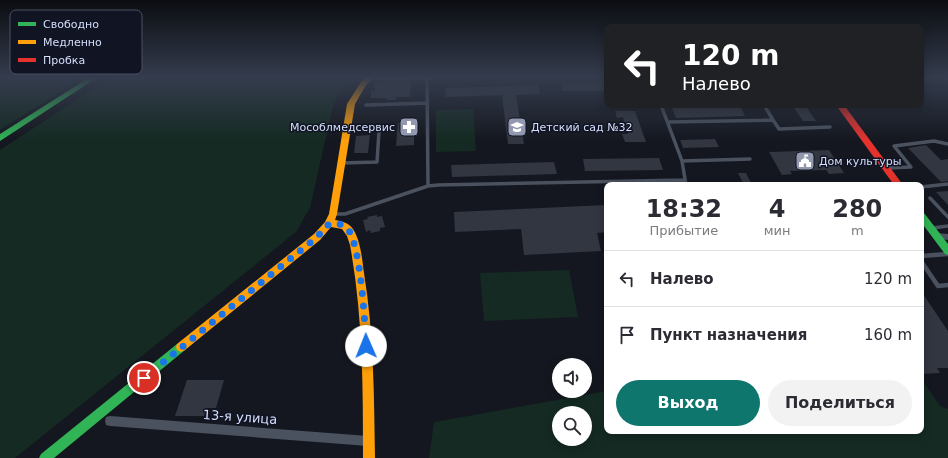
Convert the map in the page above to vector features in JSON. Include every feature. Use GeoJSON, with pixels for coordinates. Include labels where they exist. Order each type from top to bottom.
{"type":"FeatureCollection","features":[{"type":"Feature","properties":{"kind":"street"},"geometry":{"type":"LineString","coordinates":[[0,138],[62,98]]}},
{"type":"Feature","properties":{"kind":"street"},"geometry":{"type":"LineString","coordinates":[[45,458],[317,237],[329,224],[333,214],[351,104],[354,98]]}},
{"type":"Feature","properties":{"kind":"street"},"geometry":{"type":"LineString","coordinates":[[842,108],[897,182]]}},
{"type":"Feature","properties":{"kind":"street"},"geometry":{"type":"LineString","coordinates":[[924,219],[948,251]]}},
{"type":"Feature","properties":{"kind":"street"},"geometry":{"type":"LineString","coordinates":[[329,224],[340,224],[347,228],[354,244],[358,266],[365,315],[369,458]]}},
{"type":"Feature","properties":{"kind":"street"},"geometry":{"type":"LineString","coordinates":[[937,236],[948,237]]}},
{"type":"Feature","properties":{"kind":"street","name":"13-я улица"},"geometry":{"type":"LineString","coordinates":[[110,421],[368,441]]}},
{"type":"Feature","properties":{"kind":"lane"},"geometry":{"type":"LineString","coordinates":[[427,98],[428,186]]}},
{"type":"Feature","properties":{"kind":"lane"},"geometry":{"type":"LineString","coordinates":[[366,105],[427,103]]}},
{"type":"Feature","properties":{"kind":"lane"},"geometry":{"type":"LineString","coordinates":[[333,214],[345,214],[428,186],[452,184],[684,180],[682,161],[662,108]]}},
{"type":"Feature","properties":{"kind":"lane"},"geometry":{"type":"LineString","coordinates":[[766,108],[778,129],[830,127]]}},
{"type":"Feature","properties":{"kind":"lane"},"geometry":{"type":"LineString","coordinates":[[668,122],[773,120]]}},
{"type":"Feature","properties":{"kind":"lane"},"geometry":{"type":"LineString","coordinates":[[341,163],[377,162],[379,131]]}},
{"type":"Feature","properties":{"kind":"lane"},"geometry":{"type":"LineString","coordinates":[[886,168],[911,167],[894,146],[934,141],[948,144]]}},
{"type":"Feature","properties":{"kind":"lane"},"geometry":{"type":"LineString","coordinates":[[682,161],[750,159]]}},
{"type":"Feature","properties":{"kind":"lane"},"geometry":{"type":"LineString","coordinates":[[924,187],[948,184]]}},
{"type":"Feature","properties":{"kind":"lane"},"geometry":{"type":"LineString","coordinates":[[930,198],[948,217]]}},
{"type":"Feature","properties":{"kind":"lane"},"geometry":{"type":"LineString","coordinates":[[942,211],[948,211]]}},
{"type":"Feature","properties":{"kind":"lane"},"geometry":{"type":"LineString","coordinates":[[931,228],[948,226]]}},
{"type":"Feature","properties":{"kind":"lane"},"geometry":{"type":"LineString","coordinates":[[924,256],[948,254]]}},
{"type":"Feature","properties":{"kind":"lane"},"geometry":{"type":"LineString","coordinates":[[924,265],[938,286],[948,285]]}},
{"type":"Feature","properties":{"kind":"green space"},"geometry":{"type":"Polygon","coordinates":[[[0,98],[50,98],[0,130],[0,98]]]}},
{"type":"Feature","properties":{"kind":"green space"},"geometry":{"type":"Polygon","coordinates":[[[79,98],[337,98],[333,106],[310,208],[296,232],[15,458],[0,458],[0,150],[79,98]]]}},
{"type":"Feature","properties":{"kind":"green space"},"geometry":{"type":"Polygon","coordinates":[[[473,109],[476,151],[436,152],[436,110],[473,109]]]}},
{"type":"Feature","properties":{"kind":"green space"},"geometry":{"type":"Polygon","coordinates":[[[569,270],[578,317],[484,321],[480,273],[569,270]]]}},
{"type":"Feature","properties":{"kind":"green space"},"geometry":{"type":"Polygon","coordinates":[[[924,382],[940,406],[948,409],[948,458],[429,458],[434,422],[568,398],[592,398],[592,394],[604,392],[604,434],[924,434],[924,382]]]}},
{"type":"Feature","properties":{"kind":"building"},"geometry":{"type":"Polygon","coordinates":[[[387,98],[396,98],[396,100],[387,100],[387,98]]]}},
{"type":"Feature","properties":{"kind":"building"},"geometry":{"type":"Polygon","coordinates":[[[502,98],[517,98],[524,144],[508,144],[502,98]]]}},
{"type":"Feature","properties":{"kind":"building"},"geometry":{"type":"Polygon","coordinates":[[[672,108],[741,108],[745,116],[676,118],[672,108]]]}},
{"type":"Feature","properties":{"kind":"building"},"geometry":{"type":"Polygon","coordinates":[[[794,108],[807,108],[816,121],[803,121],[794,108]]]}},
{"type":"Feature","properties":{"kind":"building"},"geometry":{"type":"Polygon","coordinates":[[[615,111],[635,111],[646,142],[625,142],[622,134],[628,134],[623,117],[617,118],[615,111]]]}},
{"type":"Feature","properties":{"kind":"building"},"geometry":{"type":"Polygon","coordinates":[[[417,122],[417,136],[414,136],[414,145],[396,146],[398,123],[417,122]]]}},
{"type":"Feature","properties":{"kind":"building"},"geometry":{"type":"Polygon","coordinates":[[[370,135],[368,153],[354,153],[356,136],[370,135]]]}},
{"type":"Feature","properties":{"kind":"building"},"geometry":{"type":"Polygon","coordinates":[[[715,139],[719,147],[683,148],[680,140],[715,139]]]}},
{"type":"Feature","properties":{"kind":"building"},"geometry":{"type":"Polygon","coordinates":[[[926,145],[941,160],[948,159],[948,181],[941,182],[908,148],[926,145]]]}},
{"type":"Feature","properties":{"kind":"building","name":"Дом культуры"},"geometry":{"type":"Polygon","coordinates":[[[829,150],[844,173],[829,174],[826,170],[790,171],[792,174],[782,175],[769,152],[829,150]]]}},
{"type":"Feature","properties":{"kind":"building"},"geometry":{"type":"Polygon","coordinates":[[[659,158],[663,170],[585,171],[583,159],[659,158]]]}},
{"type":"Feature","properties":{"kind":"building"},"geometry":{"type":"Polygon","coordinates":[[[554,162],[557,174],[452,177],[451,165],[554,162]]]}},
{"type":"Feature","properties":{"kind":"building"},"geometry":{"type":"Polygon","coordinates":[[[738,173],[746,173],[750,182],[742,182],[738,173]]]}},
{"type":"Feature","properties":{"kind":"building"},"geometry":{"type":"Polygon","coordinates":[[[948,191],[948,205],[936,192],[948,191]]]}},
{"type":"Feature","properties":{"kind":"building"},"geometry":{"type":"Polygon","coordinates":[[[604,205],[604,232],[597,233],[601,251],[524,255],[521,229],[455,232],[454,212],[604,205]]]}},
{"type":"Feature","properties":{"kind":"building"},"geometry":{"type":"Polygon","coordinates":[[[377,215],[377,217],[382,216],[385,227],[380,228],[380,231],[371,233],[370,230],[366,232],[363,220],[368,219],[367,217],[377,215]]]}},
{"type":"Feature","properties":{"kind":"building"},"geometry":{"type":"Polygon","coordinates":[[[924,295],[948,331],[948,368],[937,368],[940,373],[924,374],[924,295]]]}},
{"type":"Feature","properties":{"kind":"building"},"geometry":{"type":"Polygon","coordinates":[[[187,380],[224,380],[216,408],[206,408],[204,416],[175,416],[187,380]]]}},
{"type":"Feature","properties":{"kind":"traffic: fast"},"geometry":{"type":"LineString","coordinates":[[0,138],[62,98]]}},
{"type":"Feature","properties":{"kind":"traffic: fast"},"geometry":{"type":"LineString","coordinates":[[924,219],[948,251]]}},
{"type":"Feature","properties":{"kind":"traffic: fast"},"geometry":{"type":"LineString","coordinates":[[45,458],[181,347]]}},
{"type":"Feature","properties":{"kind":"traffic: slow"},"geometry":{"type":"LineString","coordinates":[[181,347],[317,237],[329,224],[333,214],[351,104],[354,98]]}},
{"type":"Feature","properties":{"kind":"traffic: slow"},"geometry":{"type":"LineString","coordinates":[[329,224],[345,226],[350,231],[356,251],[362,289],[366,337],[369,458]]}},
{"type":"Feature","properties":{"kind":"traffic: jam"},"geometry":{"type":"LineString","coordinates":[[842,108],[897,182]]}},
{"type":"Feature","properties":{"kind":"place","name":"Мособлмедсервис"},"geometry":{"type":"Point","coordinates":[409,127]}},
{"type":"Feature","properties":{"kind":"place","name":"Детский сад №32"},"geometry":{"type":"Point","coordinates":[517,127]}},
{"type":"Feature","properties":{"kind":"place","name":"Дом культуры"},"geometry":{"type":"Point","coordinates":[805,161]}},
{"type":"Feature","properties":{"kind":"route"},"geometry":{"type":"LineString","coordinates":[[144,378],[317,237],[329,224],[340,224],[347,228],[354,244],[365,315],[366,346]]}}]}
